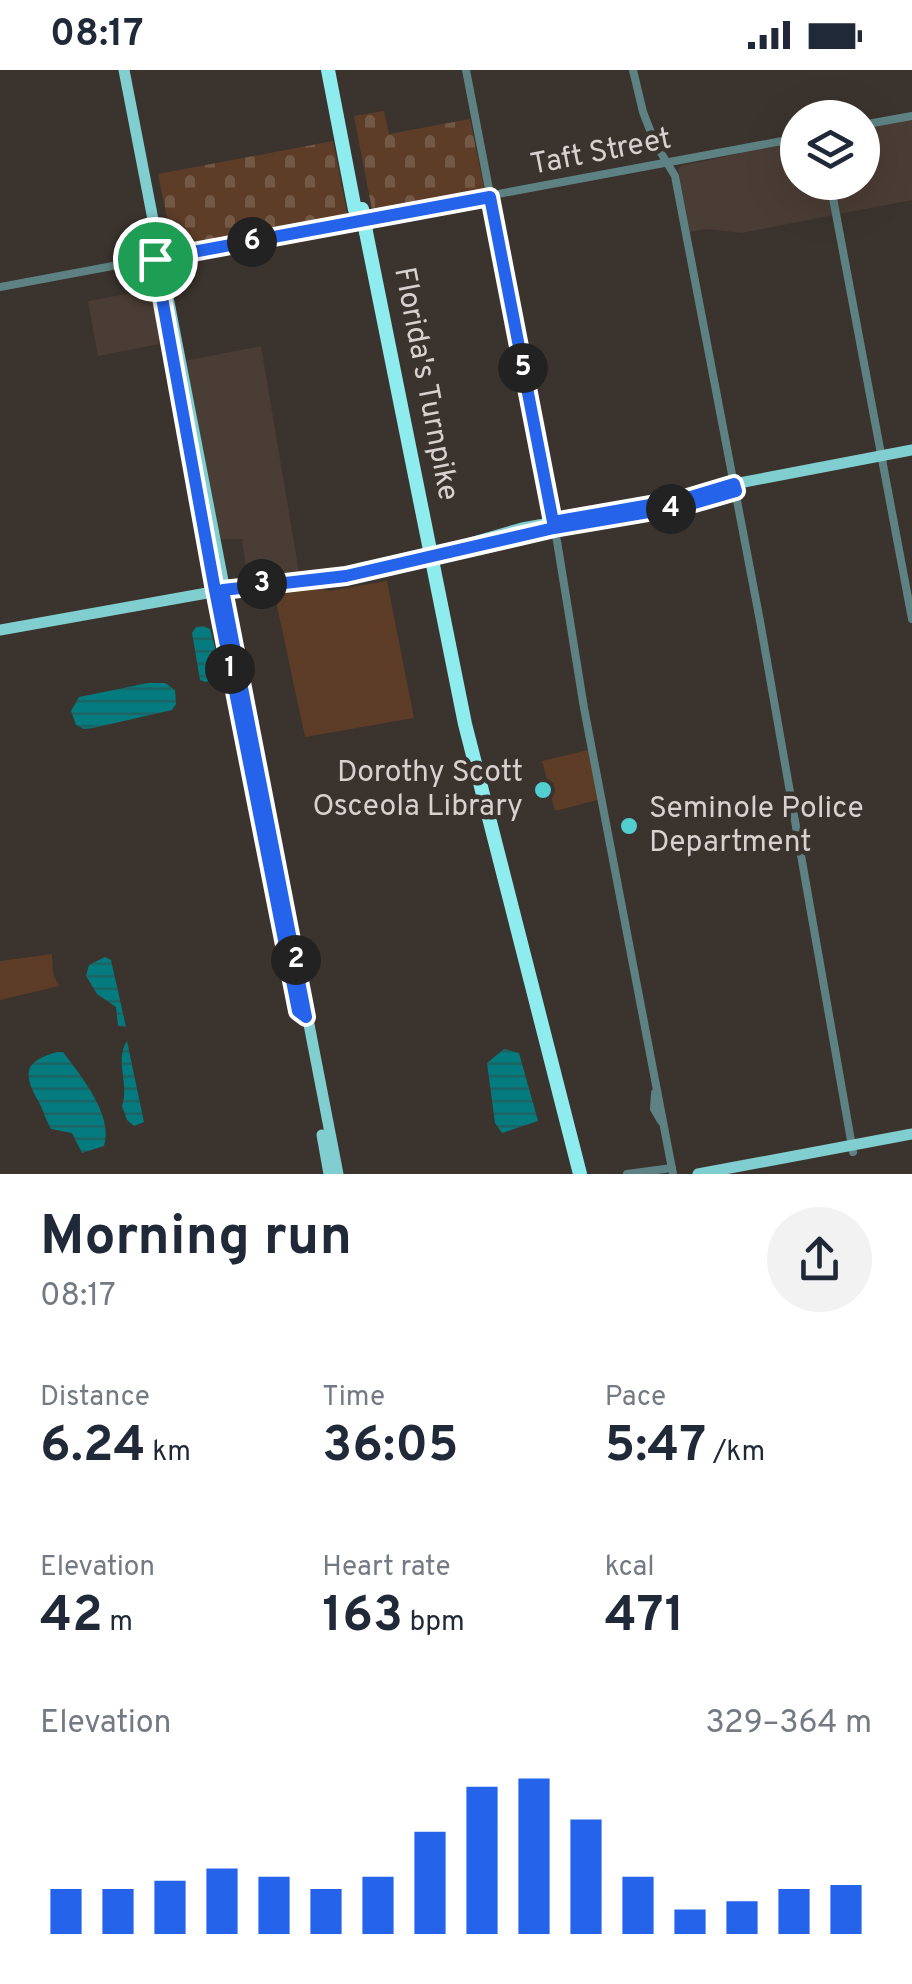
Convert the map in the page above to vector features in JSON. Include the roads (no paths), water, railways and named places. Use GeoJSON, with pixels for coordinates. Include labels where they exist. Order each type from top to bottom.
{"type":"FeatureCollection","features":[{"type":"Feature","properties":{"kind":"highway","name":"Florida's Turnpike"},"geometry":{"type":"LineString","coordinates":[[331,70],[465,724],[576,1174]]}},
{"type":"Feature","properties":{"kind":"main road"},"geometry":{"type":"LineString","coordinates":[[121,70],[189,426],[233,684],[302,1014]]}},
{"type":"Feature","properties":{"kind":"main road"},"geometry":{"type":"LineString","coordinates":[[0,627],[218,587],[346,576],[554,525],[912,454]]}},
{"type":"Feature","properties":{"kind":"main road"},"geometry":{"type":"LineString","coordinates":[[218,587],[327,1142],[329,1174]]}},
{"type":"Feature","properties":{"kind":"main road"},"geometry":{"type":"LineString","coordinates":[[233,684],[242,695]]}},
{"type":"Feature","properties":{"kind":"main road"},"geometry":{"type":"LineString","coordinates":[[698,1174],[912,1137]]}},
{"type":"Feature","properties":{"kind":"main road"},"geometry":{"type":"LineString","coordinates":[[736,1174],[912,1137]]}},
{"type":"Feature","properties":{"kind":"main road"},"geometry":{"type":"LineString","coordinates":[[327,1142],[338,1174]]}},
{"type":"Feature","properties":{"kind":"street"},"geometry":{"type":"LineString","coordinates":[[466,70],[554,525],[656,1088],[654,1109],[664,1128],[672,1171],[626,1174]]}},
{"type":"Feature","properties":{"kind":"street"},"geometry":{"type":"LineString","coordinates":[[633,70],[642,112],[662,164],[675,176]]}},
{"type":"Feature","properties":{"kind":"street"},"geometry":{"type":"LineString","coordinates":[[880,122],[912,116]]}},
{"type":"Feature","properties":{"kind":"street","name":"Taft Street"},"geometry":{"type":"LineString","coordinates":[[0,287],[780,141]]}},
{"type":"Feature","properties":{"kind":"street"},"geometry":{"type":"LineString","coordinates":[[684,160],[676,166],[675,176],[735,488],[852,1148]]}},
{"type":"Feature","properties":{"kind":"street"},"geometry":{"type":"LineString","coordinates":[[833,200],[912,620]]}},
{"type":"Feature","properties":{"kind":"water"},"geometry":{"type":"Polygon","coordinates":[[[203,626],[210,629],[223,677],[205,682],[200,680],[192,633],[203,626]]]}},
{"type":"Feature","properties":{"kind":"water"},"geometry":{"type":"Polygon","coordinates":[[[165,683],[175,690],[176,704],[172,710],[93,728],[76,725],[71,711],[79,697],[165,683]]]}},
{"type":"Feature","properties":{"kind":"water"},"geometry":{"type":"Polygon","coordinates":[[[105,957],[111,960],[126,1027],[118,1026],[116,1007],[97,994],[86,976],[89,965],[105,957]]]}},
{"type":"Feature","properties":{"kind":"water"},"geometry":{"type":"Polygon","coordinates":[[[127,1041],[144,1122],[134,1126],[122,1106],[122,1056],[127,1041]]]}},
{"type":"Feature","properties":{"kind":"water"},"geometry":{"type":"Polygon","coordinates":[[[504,1049],[519,1053],[538,1121],[502,1133],[495,1123],[487,1063],[504,1049]]]}},
{"type":"Feature","properties":{"kind":"water"},"geometry":{"type":"Polygon","coordinates":[[[63,1052],[100,1109],[106,1134],[104,1146],[82,1153],[72,1133],[51,1129],[49,1125],[29,1074],[33,1063],[63,1052]]]}},
{"type":"Feature","properties":{"kind":"place","name":"Dorothy Scott Osceola Library"},"geometry":{"type":"Point","coordinates":[543,790]}},
{"type":"Feature","properties":{"kind":"place","name":"Seminole Police Department"},"geometry":{"type":"Point","coordinates":[629,826]}}]}
